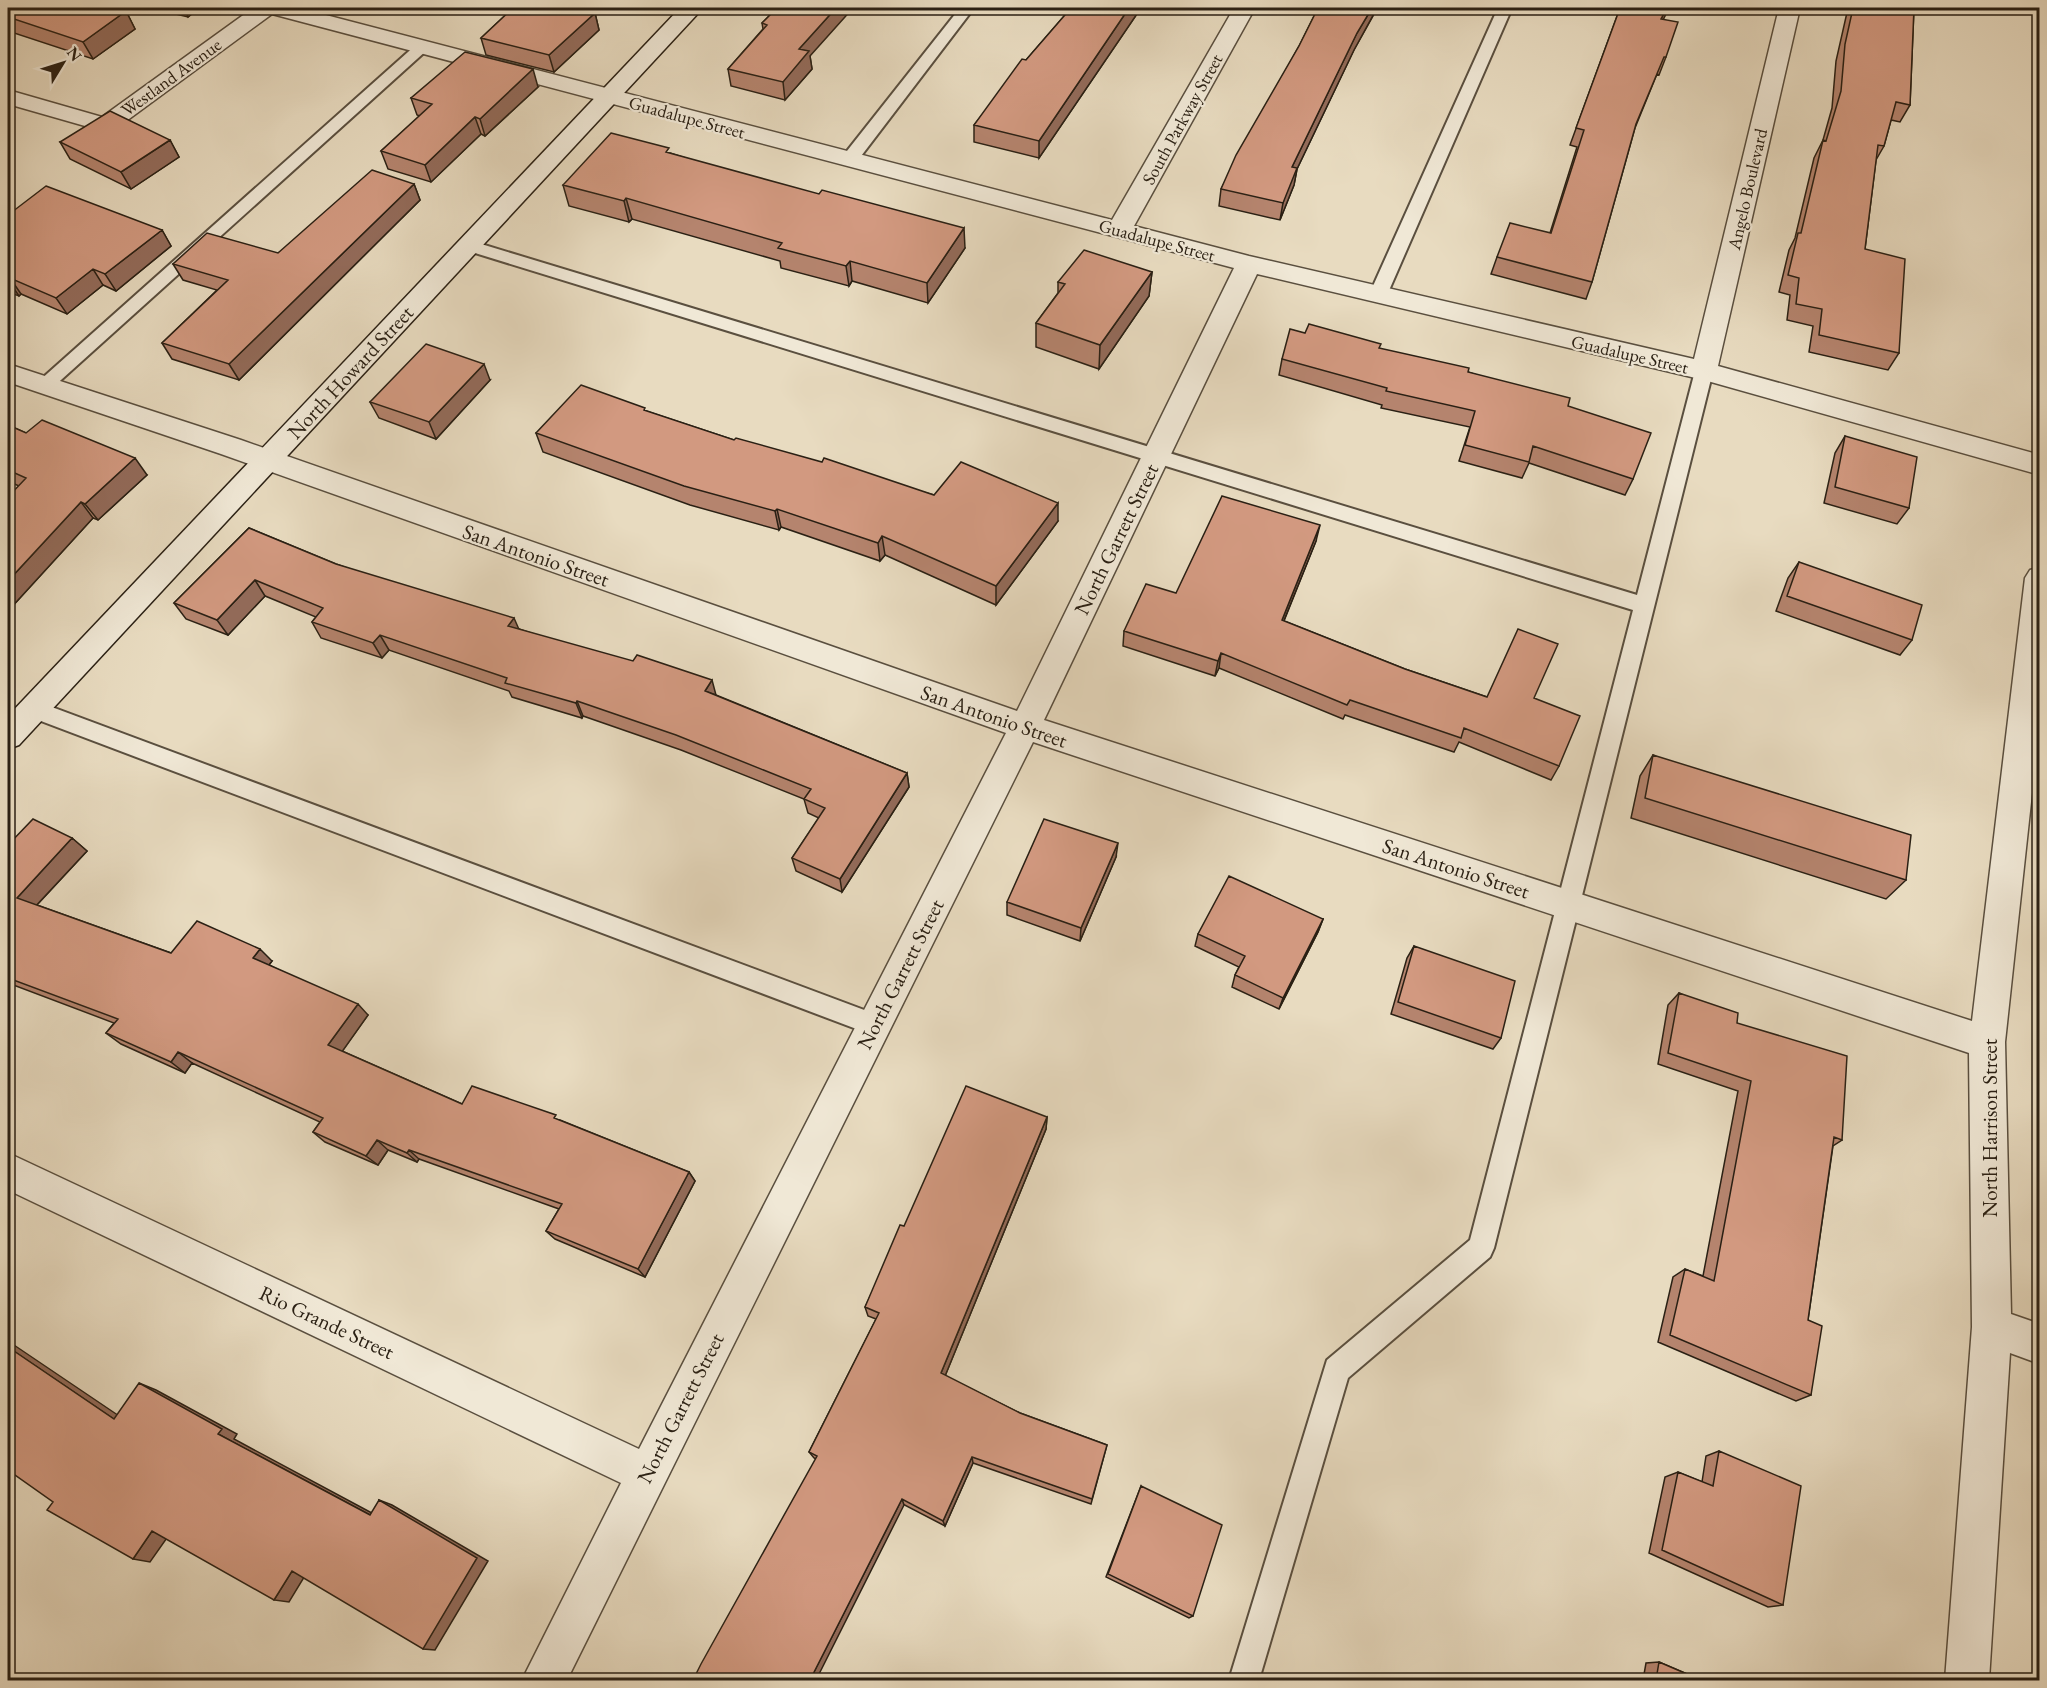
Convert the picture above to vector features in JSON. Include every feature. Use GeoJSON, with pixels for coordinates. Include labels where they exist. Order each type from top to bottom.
{"type":"FeatureCollection","features":[{"type":"Feature","properties":{"kind":"street","name":"Westland Avenue"},"geometry":{"type":"LineString","coordinates":[[8,97],[106,125],[266,8]]}},
{"type":"Feature","properties":{"kind":"street","name":"Guadalupe Street"},"geometry":{"type":"LineString","coordinates":[[276,8],[1249,264],[1704,371],[2040,465]]}},
{"type":"Feature","properties":{"kind":"street","name":"North Howard Street"},"geometry":{"type":"LineString","coordinates":[[8,736],[692,8]]}},
{"type":"Feature","properties":{"kind":"street","name":"South Parkway Street"},"geometry":{"type":"LineString","coordinates":[[1119,230],[1245,8]]}},
{"type":"Feature","properties":{"kind":"street","name":"Angelo Boulevard"},"geometry":{"type":"LineString","coordinates":[[1704,371],[1790,8]]}},
{"type":"Feature","properties":{"kind":"street","name":"North Garrett Street"},"geometry":{"type":"LineString","coordinates":[[544,1680],[1025,727],[1249,264]]}},
{"type":"Feature","properties":{"kind":"street","name":"San Antonio Street"},"geometry":{"type":"LineString","coordinates":[[8,373],[267,460],[1025,727],[1987,1042]]}},
{"type":"Feature","properties":{"kind":"street","name":"North Harrison Street"},"geometry":{"type":"LineString","coordinates":[[1967,1680],[1992,1327],[1987,1042],[2040,578]]}},
{"type":"Feature","properties":{"kind":"street","name":"Rio Grande Street"},"geometry":{"type":"LineString","coordinates":[[8,1171],[647,1474]]}},
{"type":"Feature","properties":{"kind":"street"},"geometry":{"type":"LineString","coordinates":[[1992,1327],[2040,1344]]}},
{"type":"Feature","properties":{"kind":"lane"},"geometry":{"type":"LineString","coordinates":[[849,160],[967,8]]}},
{"type":"Feature","properties":{"kind":"lane"},"geometry":{"type":"LineString","coordinates":[[1378,295],[1505,8]]}},
{"type":"Feature","properties":{"kind":"lane"},"geometry":{"type":"LineString","coordinates":[[45,385],[422,46]]}},
{"type":"Feature","properties":{"kind":"lane"},"geometry":{"type":"LineString","coordinates":[[468,245],[1644,605]]}},
{"type":"Feature","properties":{"kind":"lane"},"geometry":{"type":"LineString","coordinates":[[1244,1680],[1337,1370],[1481,1248],[1704,371]]}},
{"type":"Feature","properties":{"kind":"lane"},"geometry":{"type":"LineString","coordinates":[[33,709],[875,1025]]}},
{"type":"Feature","properties":{"kind":"building"},"geometry":{"type":"Polygon","coordinates":[[[8,8],[114,8],[126,11],[83,42],[8,17],[8,8]]]}},
{"type":"Feature","properties":{"kind":"building"},"geometry":{"type":"Polygon","coordinates":[[[513,8],[576,8],[595,13],[549,55],[481,38],[513,8]]]}},
{"type":"Feature","properties":{"kind":"building"},"geometry":{"type":"Polygon","coordinates":[[[777,8],[836,8],[799,49],[809,51],[783,82],[728,69],[767,25],[762,23],[777,8]]]}},
{"type":"Feature","properties":{"kind":"building"},"geometry":{"type":"Polygon","coordinates":[[[1071,8],[1129,8],[1039,141],[974,125],[1022,59],[1026,60],[1071,8]]]}},
{"type":"Feature","properties":{"kind":"building"},"geometry":{"type":"Polygon","coordinates":[[[1318,8],[1372,8],[1357,33],[1292,167],[1297,168],[1283,203],[1221,189],[1236,155],[1299,46],[1318,8]]]}},
{"type":"Feature","properties":{"kind":"building"},"geometry":{"type":"Polygon","coordinates":[[[1620,8],[1667,8],[1661,19],[1678,22],[1666,57],[1664,57],[1636,124],[1592,282],[1497,257],[1510,223],[1551,233],[1584,130],[1576,128],[1620,8]]]}},
{"type":"Feature","properties":{"kind":"building"},"geometry":{"type":"Polygon","coordinates":[[[1853,8],[1914,8],[1910,105],[1896,102],[1884,146],[1878,145],[1865,249],[1905,259],[1899,353],[1819,335],[1822,309],[1796,304],[1799,278],[1788,275],[1798,233],[1801,233],[1823,140],[1826,141],[1841,91],[1845,44],[1853,8]]]}},
{"type":"Feature","properties":{"kind":"building"},"geometry":{"type":"Polygon","coordinates":[[[465,52],[533,69],[480,119],[475,117],[425,165],[381,151],[432,104],[411,98],[465,52]]]}},
{"type":"Feature","properties":{"kind":"building"},"geometry":{"type":"Polygon","coordinates":[[[110,111],[170,140],[121,172],[60,142],[110,111]]]}},
{"type":"Feature","properties":{"kind":"building"},"geometry":{"type":"Polygon","coordinates":[[[611,133],[669,148],[666,152],[819,194],[822,190],[964,228],[927,283],[850,261],[846,266],[778,248],[782,243],[626,198],[624,201],[563,185],[611,133]]]}},
{"type":"Feature","properties":{"kind":"building"},"geometry":{"type":"Polygon","coordinates":[[[372,170],[414,184],[229,364],[162,343],[228,280],[173,264],[207,233],[278,253],[372,170]]]}},
{"type":"Feature","properties":{"kind":"building"},"geometry":{"type":"Polygon","coordinates":[[[46,186],[162,230],[105,274],[93,269],[56,298],[8,279],[8,215],[46,186]]]}},
{"type":"Feature","properties":{"kind":"building"},"geometry":{"type":"Polygon","coordinates":[[[1084,250],[1152,272],[1100,345],[1036,323],[1065,284],[1058,282],[1084,250]]]}},
{"type":"Feature","properties":{"kind":"building"},"geometry":{"type":"Polygon","coordinates":[[[1309,324],[1381,344],[1379,348],[1469,368],[1468,372],[1570,398],[1568,406],[1651,433],[1633,479],[1533,446],[1529,462],[1465,445],[1475,411],[1386,391],[1387,388],[1282,359],[1290,329],[1305,333],[1309,324]]]}},
{"type":"Feature","properties":{"kind":"building"},"geometry":{"type":"Polygon","coordinates":[[[426,344],[484,364],[429,422],[370,402],[426,344]]]}},
{"type":"Feature","properties":{"kind":"building"},"geometry":{"type":"Polygon","coordinates":[[[581,385],[645,408],[644,410],[734,440],[736,438],[822,462],[824,458],[934,495],[961,462],[1058,503],[996,586],[882,536],[878,543],[777,509],[775,511],[684,486],[536,433],[581,385]]]}},
{"type":"Feature","properties":{"kind":"building"},"geometry":{"type":"Polygon","coordinates":[[[42,420],[135,458],[85,504],[81,502],[8,581],[8,497],[26,478],[8,470],[8,425],[26,433],[42,420]]]}},
{"type":"Feature","properties":{"kind":"building"},"geometry":{"type":"Polygon","coordinates":[[[1845,436],[1917,457],[1909,508],[1835,487],[1845,436]]]}},
{"type":"Feature","properties":{"kind":"building"},"geometry":{"type":"Polygon","coordinates":[[[1222,496],[1320,525],[1282,620],[1405,669],[1487,697],[1518,629],[1558,644],[1534,698],[1580,716],[1559,766],[1464,728],[1461,738],[1350,700],[1347,705],[1221,653],[1218,661],[1124,631],[1146,584],[1176,593],[1222,496]]]}},
{"type":"Feature","properties":{"kind":"building"},"geometry":{"type":"Polygon","coordinates":[[[249,528],[336,564],[514,618],[508,626],[633,661],[637,655],[712,680],[705,691],[907,773],[840,879],[792,858],[825,808],[804,799],[811,789],[676,735],[577,701],[576,703],[505,683],[507,678],[380,635],[373,643],[312,622],[323,608],[255,580],[217,620],[174,603],[249,528]]]}},
{"type":"Feature","properties":{"kind":"building"},"geometry":{"type":"Polygon","coordinates":[[[1799,562],[1922,605],[1912,640],[1787,596],[1799,562]]]}},
{"type":"Feature","properties":{"kind":"building"},"geometry":{"type":"Polygon","coordinates":[[[1653,755],[1911,835],[1906,880],[1645,798],[1653,755]]]}},
{"type":"Feature","properties":{"kind":"building"},"geometry":{"type":"Polygon","coordinates":[[[33,819],[72,838],[17,898],[171,953],[197,921],[260,949],[253,958],[358,1004],[328,1045],[462,1104],[472,1086],[556,1115],[554,1118],[689,1172],[638,1269],[546,1231],[562,1204],[409,1150],[407,1153],[377,1140],[366,1156],[313,1132],[323,1118],[178,1052],[171,1062],[106,1033],[118,1019],[8,978],[8,845],[33,819]]]}},
{"type":"Feature","properties":{"kind":"building"},"geometry":{"type":"Polygon","coordinates":[[[1044,819],[1118,843],[1081,928],[1007,902],[1044,819]]]}},
{"type":"Feature","properties":{"kind":"building"},"geometry":{"type":"Polygon","coordinates":[[[1229,876],[1323,919],[1283,998],[1235,975],[1245,956],[1198,934],[1229,876]]]}},
{"type":"Feature","properties":{"kind":"building"},"geometry":{"type":"Polygon","coordinates":[[[1414,946],[1515,981],[1501,1038],[1398,1002],[1414,946]]]}},
{"type":"Feature","properties":{"kind":"building"},"geometry":{"type":"Polygon","coordinates":[[[1679,993],[1738,1013],[1737,1023],[1847,1056],[1842,1140],[1834,1137],[1808,1320],[1822,1326],[1811,1395],[1670,1335],[1685,1269],[1714,1281],[1751,1081],[1668,1053],[1679,993]]]}},
{"type":"Feature","properties":{"kind":"building"},"geometry":{"type":"Polygon","coordinates":[[[966,1086],[1047,1117],[941,1373],[1020,1413],[1107,1445],[1092,1499],[972,1457],[943,1521],[902,1499],[810,1680],[693,1680],[817,1456],[809,1452],[879,1313],[865,1307],[900,1225],[904,1226],[966,1086]]]}},
{"type":"Feature","properties":{"kind":"building"},"geometry":{"type":"Polygon","coordinates":[[[8,1347],[114,1419],[139,1383],[222,1429],[218,1434],[370,1515],[379,1500],[477,1558],[423,1649],[292,1571],[274,1600],[152,1531],[133,1559],[47,1510],[53,1502],[8,1470],[8,1347]]]}},
{"type":"Feature","properties":{"kind":"building"},"geometry":{"type":"Polygon","coordinates":[[[1719,1451],[1801,1486],[1783,1605],[1662,1550],[1678,1472],[1713,1486],[1719,1451]]]}},
{"type":"Feature","properties":{"kind":"building"},"geometry":{"type":"Polygon","coordinates":[[[1141,1486],[1222,1525],[1193,1616],[1108,1574],[1141,1486]]]}},
{"type":"Feature","properties":{"kind":"building"},"geometry":{"type":"Polygon","coordinates":[[[1659,1662],[1701,1680],[1656,1680],[1659,1662]]]}}]}
